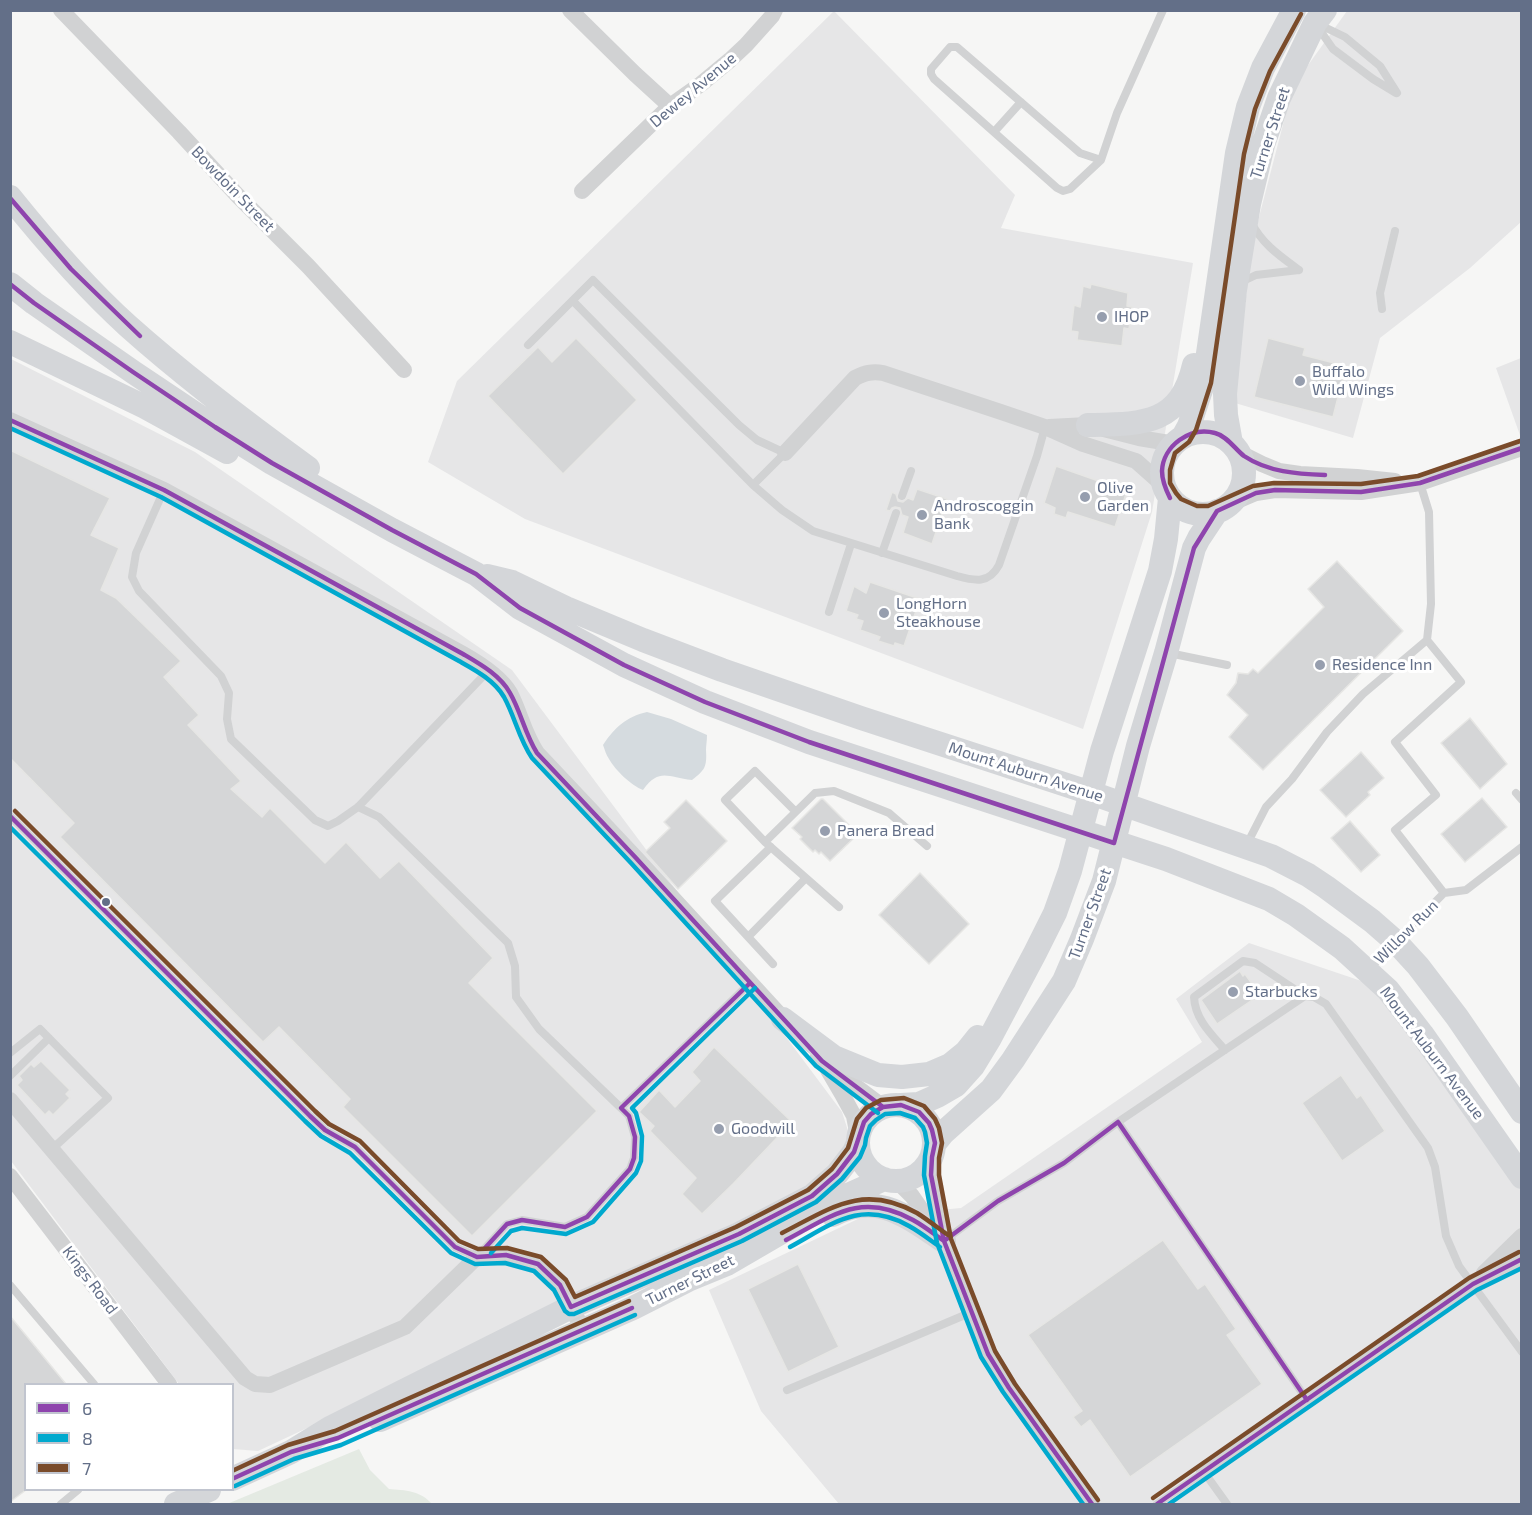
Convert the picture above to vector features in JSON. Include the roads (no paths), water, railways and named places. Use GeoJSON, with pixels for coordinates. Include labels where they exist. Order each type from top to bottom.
{"type":"FeatureCollection","features":[{"type":"Feature","properties":{"kind":"main road","name":"Turner Street"},"geometry":{"type":"LineString","coordinates":[[1179,440],[1189,426],[1204,381],[1237,153],[1248,107],[1263,68],[1294,10]]}},
{"type":"Feature","properties":{"kind":"main road","name":"Turner Street"},"geometry":{"type":"LineString","coordinates":[[1235,448],[1226,415],[1225,394],[1236,284],[1248,215],[1263,145],[1279,98],[1313,15]]}},
{"type":"Feature","properties":{"kind":"main road"},"geometry":{"type":"LineString","coordinates":[[1088,426],[1131,424],[1160,417],[1180,401],[1189,386],[1194,367],[1217,207],[1223,195],[1232,187]]}},
{"type":"Feature","properties":{"kind":"main road"},"geometry":{"type":"LineString","coordinates":[[10,197],[71,269],[126,325],[243,421],[392,530]]}},
{"type":"Feature","properties":{"kind":"main road","name":"Mount Auburn Avenue"},"geometry":{"type":"LineString","coordinates":[[10,284],[115,360],[272,463],[476,574],[520,608],[624,665],[705,702],[809,742],[1166,859],[1269,899],[1333,942],[1388,990],[1422,1034],[1521,1177]]}},
{"type":"Feature","properties":{"kind":"main road"},"geometry":{"type":"LineString","coordinates":[[10,342],[145,407],[260,470],[392,530]]}},
{"type":"Feature","properties":{"kind":"main road"},"geometry":{"type":"LineString","coordinates":[[1199,432],[1225,438],[1235,448],[1244,471],[1242,485],[1239,492],[1224,508],[1209,513],[1195,513],[1176,505],[1167,491],[1162,469],[1169,449],[1179,440],[1199,432]]}},
{"type":"Feature","properties":{"kind":"main road","name":"Turner Street"},"geometry":{"type":"LineString","coordinates":[[291,1452],[330,1428],[571,1307],[739,1234],[812,1196],[837,1174],[854,1152],[864,1122],[871,1114],[892,1106],[919,1104],[956,1085],[973,1066],[990,1038],[1055,913],[1070,871],[1102,751],[1160,571],[1166,539],[1167,491]]}},
{"type":"Feature","properties":{"kind":"main road","name":"Turner Street"},"geometry":{"type":"LineString","coordinates":[[235,1474],[291,1452],[338,1438],[584,1330],[727,1264],[837,1200],[890,1180],[904,1180],[923,1170],[943,1133],[990,1090],[1013,1060],[1059,989],[1082,939],[1104,881],[1138,746],[1194,548],[1199,538],[1224,508]]}},
{"type":"Feature","properties":{"kind":"main road","name":"Mount Auburn Avenue"},"geometry":{"type":"LineString","coordinates":[[476,574],[512,582],[575,612],[722,670],[1246,846],[1308,875],[1372,921],[1418,966],[1457,1017],[1521,1112]]}},
{"type":"Feature","properties":{"kind":"main road"},"geometry":{"type":"LineString","coordinates":[[783,1019],[834,1058],[878,1075],[902,1077],[929,1074],[950,1065],[966,1052],[1035,953]]}},
{"type":"Feature","properties":{"kind":"main road"},"geometry":{"type":"LineString","coordinates":[[892,1106],[919,1112],[932,1130],[933,1150]]}},
{"type":"Feature","properties":{"kind":"main road"},"geometry":{"type":"LineString","coordinates":[[858,1140],[861,1158],[867,1167],[877,1176],[890,1180]]}},
{"type":"Feature","properties":{"kind":"main road"},"geometry":{"type":"LineString","coordinates":[[727,1264],[787,1240],[841,1211],[861,1205],[895,1210],[944,1241]]}},
{"type":"Feature","properties":{"kind":"main road"},"geometry":{"type":"LineString","coordinates":[[176,1504],[207,1491]]}},
{"type":"Feature","properties":{"kind":"street","name":"Bowdoin Street"},"geometry":{"type":"LineString","coordinates":[[61,10],[308,266],[404,370]]}},
{"type":"Feature","properties":{"kind":"street"},"geometry":{"type":"LineString","coordinates":[[570,10],[670,106]]}},
{"type":"Feature","properties":{"kind":"street","name":"Dewey Avenue"},"geometry":{"type":"LineString","coordinates":[[582,191],[670,106],[701,84],[746,45],[775,10]]}},
{"type":"Feature","properties":{"kind":"street"},"geometry":{"type":"LineString","coordinates":[[785,453],[855,378],[873,371],[1137,461],[1167,491]]}},
{"type":"Feature","properties":{"kind":"street"},"geometry":{"type":"LineString","coordinates":[[10,420],[164,490],[489,670],[509,691],[529,741],[537,753],[629,850],[822,1062],[854,1116],[858,1140]]}},
{"type":"Feature","properties":{"kind":"street"},"geometry":{"type":"LineString","coordinates":[[1045,428],[1088,426],[1139,438],[1179,440]]}},
{"type":"Feature","properties":{"kind":"street"},"geometry":{"type":"LineString","coordinates":[[1235,448],[1262,465],[1279,471],[1419,483]]}},
{"type":"Feature","properties":{"kind":"street"},"geometry":{"type":"LineString","coordinates":[[1224,508],[1256,493],[1275,490],[1361,492],[1419,483],[1521,448]]}},
{"type":"Feature","properties":{"kind":"street"},"geometry":{"type":"LineString","coordinates":[[822,1062],[892,1106]]}},
{"type":"Feature","properties":{"kind":"street"},"geometry":{"type":"LineString","coordinates":[[10,1100],[245,1378],[255,1384],[270,1385],[405,1327],[477,1257],[506,1255],[538,1264],[560,1285],[584,1330]]}},
{"type":"Feature","properties":{"kind":"street"},"geometry":{"type":"LineString","coordinates":[[933,1150],[931,1175],[944,1241],[988,1354],[1092,1504]]}},
{"type":"Feature","properties":{"kind":"street","name":"Kings Road"},"geometry":{"type":"LineString","coordinates":[[10,1176],[168,1383]]}},
{"type":"Feature","properties":{"kind":"street"},"geometry":{"type":"LineString","coordinates":[[890,1180],[912,1196],[944,1241]]}},
{"type":"Feature","properties":{"kind":"street"},"geometry":{"type":"LineString","coordinates":[[1473,1284],[1521,1236]]}},
{"type":"Feature","properties":{"kind":"street"},"geometry":{"type":"LineString","coordinates":[[1204,1472],[1473,1284],[1521,1259]]}},
{"type":"Feature","properties":{"kind":"lane"},"geometry":{"type":"LineString","coordinates":[[1101,160],[1080,153],[957,47],[951,47],[931,69],[934,79],[1057,188],[1062,191],[1070,189],[1101,160],[1117,113],[1163,10]]}},
{"type":"Feature","properties":{"kind":"lane"},"geometry":{"type":"LineString","coordinates":[[1313,15],[1345,37],[1380,66],[1397,93],[1373,79],[1333,49],[1313,15]]}},
{"type":"Feature","properties":{"kind":"lane"},"geometry":{"type":"LineString","coordinates":[[994,132],[1021,102]]}},
{"type":"Feature","properties":{"kind":"lane"},"geometry":{"type":"LineString","coordinates":[[1236,284],[1256,275],[1299,270],[1276,254],[1263,241],[1248,215]]}},
{"type":"Feature","properties":{"kind":"lane"},"geometry":{"type":"LineString","coordinates":[[1382,309],[1380,293],[1395,231]]}},
{"type":"Feature","properties":{"kind":"lane"},"geometry":{"type":"LineString","coordinates":[[528,345],[594,280],[739,425],[757,440],[785,453],[753,485]]}},
{"type":"Feature","properties":{"kind":"lane"},"geometry":{"type":"LineString","coordinates":[[573,301],[753,485],[782,510],[813,531],[973,580],[989,577],[999,566],[1045,428]]}},
{"type":"Feature","properties":{"kind":"lane"},"geometry":{"type":"LineString","coordinates":[[902,496],[910,471]]}},
{"type":"Feature","properties":{"kind":"lane"},"geometry":{"type":"LineString","coordinates":[[1246,846],[1266,807],[1292,779],[1327,732],[1363,694],[1426,640],[1431,604],[1429,512],[1419,483]]}},
{"type":"Feature","properties":{"kind":"lane"},"geometry":{"type":"LineString","coordinates":[[164,490],[136,553],[132,577],[139,591],[221,676],[229,693],[227,718],[231,738],[315,820],[328,826],[358,807],[489,670]]}},
{"type":"Feature","properties":{"kind":"lane"},"geometry":{"type":"LineString","coordinates":[[882,554],[896,513]]}},
{"type":"Feature","properties":{"kind":"lane"},"geometry":{"type":"LineString","coordinates":[[829,612],[851,544]]}},
{"type":"Feature","properties":{"kind":"lane","name":"Willow Run"},"geometry":{"type":"LineString","coordinates":[[1367,971],[1444,893],[1395,830],[1436,795],[1395,742],[1461,682],[1426,640]]}},
{"type":"Feature","properties":{"kind":"lane"},"geometry":{"type":"LineString","coordinates":[[1166,653],[1227,665]]}},
{"type":"Feature","properties":{"kind":"lane"},"geometry":{"type":"LineString","coordinates":[[795,811],[755,771],[725,800],[768,844],[839,908]]}},
{"type":"Feature","properties":{"kind":"lane"},"geometry":{"type":"LineString","coordinates":[[772,964],[715,901],[795,811],[815,793],[834,791],[889,813],[927,846]]}},
{"type":"Feature","properties":{"kind":"lane"},"geometry":{"type":"LineString","coordinates":[[10,816],[309,1116],[355,1148],[455,1247],[477,1257],[507,1224],[522,1220],[565,1227],[586,1217],[630,1169],[634,1158],[635,1137],[629,1116],[539,1029],[516,997],[515,966],[508,944],[379,817],[358,807]]}},
{"type":"Feature","properties":{"kind":"lane"},"geometry":{"type":"LineString","coordinates":[[1444,893],[1466,890],[1521,847]]}},
{"type":"Feature","properties":{"kind":"lane"},"geometry":{"type":"LineString","coordinates":[[748,937],[806,878]]}},
{"type":"Feature","properties":{"kind":"lane"},"geometry":{"type":"LineString","coordinates":[[1224,1050],[1205,1027],[1195,1007],[1194,997],[1244,961],[1255,963],[1305,996],[1314,997],[1326,1004],[1428,1148],[1435,1167],[1446,1236],[1459,1266],[1521,1352]]}},
{"type":"Feature","properties":{"kind":"lane"},"geometry":{"type":"LineString","coordinates":[[621,1108],[750,983]]}},
{"type":"Feature","properties":{"kind":"lane"},"geometry":{"type":"LineString","coordinates":[[944,1241],[998,1201],[1064,1162],[1118,1122],[1305,996]]}},
{"type":"Feature","properties":{"kind":"lane"},"geometry":{"type":"LineString","coordinates":[[10,1053],[40,1029],[108,1098],[52,1149]]}},
{"type":"Feature","properties":{"kind":"lane"},"geometry":{"type":"LineString","coordinates":[[10,1076],[49,1038]]}},
{"type":"Feature","properties":{"kind":"lane"},"geometry":{"type":"LineString","coordinates":[[1118,1122],[1307,1400]]}},
{"type":"Feature","properties":{"kind":"lane"},"geometry":{"type":"LineString","coordinates":[[10,1285],[93,1383]]}},
{"type":"Feature","properties":{"kind":"lane"},"geometry":{"type":"LineString","coordinates":[[787,1390],[972,1312]]}},
{"type":"Feature","properties":{"kind":"lane"},"geometry":{"type":"LineString","coordinates":[[1157,1504],[1204,1472],[1227,1504]]}},
{"type":"Feature","properties":{"kind":"lane"},"geometry":{"type":"LineString","coordinates":[[61,1504],[77,1491]]}},
{"type":"Feature","properties":{"kind":"place","name":"IHOP"},"geometry":{"type":"Point","coordinates":[1102,317]}},
{"type":"Feature","properties":{"kind":"place","name":"Buffalo Wild Wings"},"geometry":{"type":"Point","coordinates":[1300,381]}},
{"type":"Feature","properties":{"kind":"place","name":"Olive Garden"},"geometry":{"type":"Point","coordinates":[1085,497]}},
{"type":"Feature","properties":{"kind":"place","name":"Androscoggin Bank"},"geometry":{"type":"Point","coordinates":[922,515]}},
{"type":"Feature","properties":{"kind":"place","name":"LongHorn Steakhouse"},"geometry":{"type":"Point","coordinates":[884,613]}},
{"type":"Feature","properties":{"kind":"place","name":"Residence Inn"},"geometry":{"type":"Point","coordinates":[1320,665]}},
{"type":"Feature","properties":{"kind":"place","name":"Panera Bread"},"geometry":{"type":"Point","coordinates":[825,831]}},
{"type":"Feature","properties":{"kind":"place","name":"Starbucks"},"geometry":{"type":"Point","coordinates":[1233,992]}},
{"type":"Feature","properties":{"kind":"place","name":"Goodwill"},"geometry":{"type":"Point","coordinates":[719,1129]}}]}
